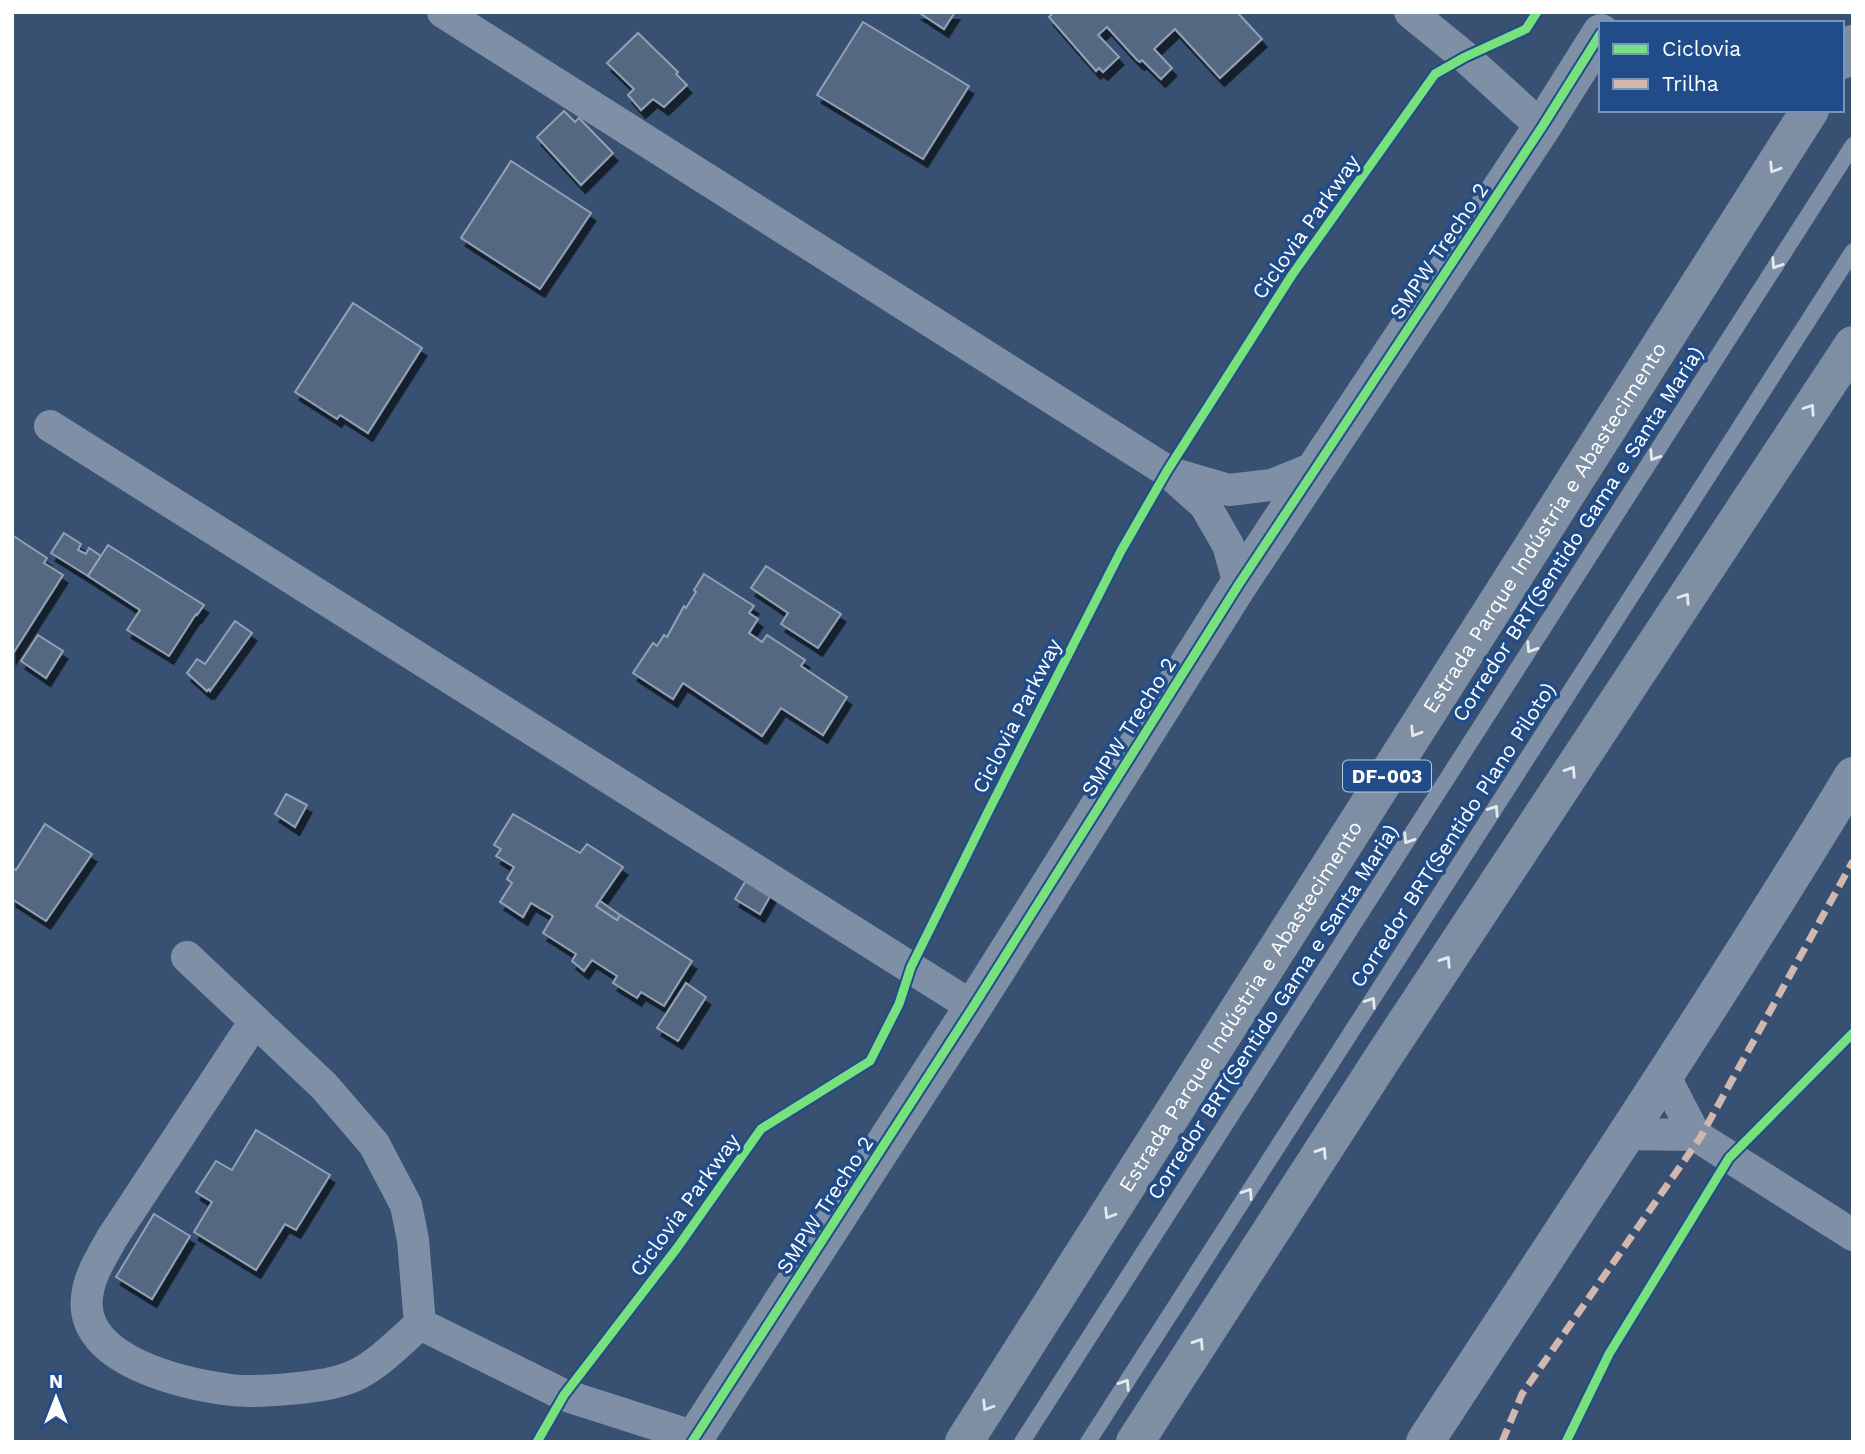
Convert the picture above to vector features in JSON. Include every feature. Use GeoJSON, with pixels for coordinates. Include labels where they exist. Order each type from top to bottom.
{"type":"FeatureCollection","features":[{"type":"Feature","properties":{"kind":"highway","name":"Estrada Parque Indústria e Abastecimento"},"geometry":{"type":"LineString","coordinates":[[964,1442],[1809,112]]}},
{"type":"Feature","properties":{"kind":"highway"},"geometry":{"type":"LineString","coordinates":[[1135,1442],[1382,1059],[1853,345]]}},
{"type":"Feature","properties":{"kind":"street"},"geometry":{"type":"LineString","coordinates":[[443,12],[1167,471],[1205,505],[1228,545],[1239,584]]}},
{"type":"Feature","properties":{"kind":"street"},"geometry":{"type":"LineString","coordinates":[[1410,12],[1465,57],[1542,127]]}},
{"type":"Feature","properties":{"kind":"street","name":"SMPW Trecho 2"},"geometry":{"type":"LineString","coordinates":[[693,1440],[973,1007],[1239,584],[1542,127],[1599,36]]}},
{"type":"Feature","properties":{"kind":"street"},"geometry":{"type":"LineString","coordinates":[[50,426],[973,1007]]}},
{"type":"Feature","properties":{"kind":"street"},"geometry":{"type":"LineString","coordinates":[[1167,471],[1229,490],[1272,485],[1317,467]]}},
{"type":"Feature","properties":{"kind":"street"},"geometry":{"type":"LineString","coordinates":[[1425,1442],[1625,1133],[1665,1077],[1848,797]]}},
{"type":"Feature","properties":{"kind":"street"},"geometry":{"type":"LineString","coordinates":[[187,957],[324,1086],[374,1144],[406,1205],[413,1240],[420,1324]]}},
{"type":"Feature","properties":{"kind":"street"},"geometry":{"type":"LineString","coordinates":[[254,1021],[112,1238],[92,1275],[86,1299],[90,1319],[98,1336],[119,1355],[156,1374],[233,1391],[305,1388],[342,1381],[363,1372],[420,1324]]}},
{"type":"Feature","properties":{"kind":"street"},"geometry":{"type":"LineString","coordinates":[[1665,1077],[1695,1135],[1853,1235]]}},
{"type":"Feature","properties":{"kind":"street"},"geometry":{"type":"LineString","coordinates":[[1625,1133],[1695,1135]]}},
{"type":"Feature","properties":{"kind":"street"},"geometry":{"type":"LineString","coordinates":[[420,1324],[564,1395],[693,1440]]}},
{"type":"Feature","properties":{"kind":"lane","name":"Corredor BRT(Sentido Gama e Santa Maria)"},"geometry":{"type":"LineString","coordinates":[[1022,1442],[1853,145]]}},
{"type":"Feature","properties":{"kind":"lane","name":"Corredor BRT(Sentido Plano Piloto)"},"geometry":{"type":"LineString","coordinates":[[1088,1442],[1853,251]]}},
{"type":"Feature","properties":{"kind":"building"},"geometry":{"type":"Polygon","coordinates":[[[918,12],[955,12],[944,29],[918,12]]]}},
{"type":"Feature","properties":{"kind":"building"},"geometry":{"type":"Polygon","coordinates":[[[1054,12],[1237,12],[1262,39],[1220,78],[1175,29],[1154,49],[1172,68],[1161,79],[1142,60],[1137,60],[1107,27],[1098,35],[1119,57],[1103,72],[1099,68],[1096,71],[1049,17],[1054,12]]]}},
{"type":"Feature","properties":{"kind":"building"},"geometry":{"type":"Polygon","coordinates":[[[863,22],[969,86],[923,159],[817,95],[863,22]]]}},
{"type":"Feature","properties":{"kind":"building"},"geometry":{"type":"Polygon","coordinates":[[[638,33],[678,72],[676,74],[687,85],[664,107],[653,99],[641,110],[628,95],[634,89],[607,63],[638,33]]]}},
{"type":"Feature","properties":{"kind":"building"},"geometry":{"type":"Polygon","coordinates":[[[564,111],[575,122],[579,118],[613,153],[581,185],[537,137],[564,111]]]}},
{"type":"Feature","properties":{"kind":"building"},"geometry":{"type":"Polygon","coordinates":[[[511,161],[591,213],[540,289],[461,238],[511,161]]]}},
{"type":"Feature","properties":{"kind":"building"},"geometry":{"type":"Polygon","coordinates":[[[353,303],[422,348],[368,433],[340,415],[337,419],[295,392],[353,303]]]}},
{"type":"Feature","properties":{"kind":"building"},"geometry":{"type":"Polygon","coordinates":[[[64,533],[81,544],[78,550],[86,554],[89,548],[101,556],[88,576],[51,553],[64,533]]]}},
{"type":"Feature","properties":{"kind":"building"},"geometry":{"type":"Polygon","coordinates":[[[12,535],[47,558],[44,563],[63,575],[12,655],[12,535]]]}},
{"type":"Feature","properties":{"kind":"building"},"geometry":{"type":"Polygon","coordinates":[[[108,545],[204,605],[169,656],[127,630],[140,610],[88,576],[108,545]]]}},
{"type":"Feature","properties":{"kind":"building"},"geometry":{"type":"Polygon","coordinates":[[[766,566],[841,614],[818,648],[781,624],[788,613],[751,588],[766,566]]]}},
{"type":"Feature","properties":{"kind":"building"},"geometry":{"type":"Polygon","coordinates":[[[704,574],[754,606],[749,613],[758,619],[749,633],[762,642],[767,635],[805,660],[801,666],[847,697],[823,735],[781,708],[762,736],[683,683],[673,699],[633,673],[653,643],[657,646],[664,635],[667,637],[684,606],[686,608],[696,592],[694,590],[704,574]]]}},
{"type":"Feature","properties":{"kind":"building"},"geometry":{"type":"Polygon","coordinates":[[[235,621],[252,633],[210,691],[207,691],[187,673],[197,659],[205,664],[235,621]]]}},
{"type":"Feature","properties":{"kind":"building"},"geometry":{"type":"Polygon","coordinates":[[[38,635],[63,651],[46,678],[21,661],[38,635]]]}},
{"type":"Feature","properties":{"kind":"building"},"geometry":{"type":"Polygon","coordinates":[[[286,794],[307,805],[295,827],[275,814],[286,794]]]}},
{"type":"Feature","properties":{"kind":"building"},"geometry":{"type":"Polygon","coordinates":[[[513,814],[580,853],[587,844],[623,867],[596,906],[617,920],[620,915],[692,961],[664,1006],[641,992],[637,998],[613,983],[617,976],[592,960],[584,971],[572,961],[576,954],[543,933],[553,916],[531,903],[523,917],[500,902],[512,883],[507,879],[514,867],[496,856],[501,849],[494,845],[513,814]]]}},
{"type":"Feature","properties":{"kind":"building"},"geometry":{"type":"Polygon","coordinates":[[[45,824],[92,854],[46,921],[12,899],[12,868],[16,870],[45,824]]]}},
{"type":"Feature","properties":{"kind":"building"},"geometry":{"type":"Polygon","coordinates":[[[752,870],[777,884],[760,914],[735,899],[752,870]]]}},
{"type":"Feature","properties":{"kind":"building"},"geometry":{"type":"Polygon","coordinates":[[[600,901],[620,915],[617,920],[596,906],[600,901]]]}},
{"type":"Feature","properties":{"kind":"building"},"geometry":{"type":"Polygon","coordinates":[[[686,983],[706,997],[678,1041],[657,1028],[686,983]]]}},
{"type":"Feature","properties":{"kind":"building"},"geometry":{"type":"Polygon","coordinates":[[[256,1130],[330,1175],[296,1230],[285,1224],[256,1270],[194,1232],[212,1202],[196,1192],[216,1161],[232,1170],[256,1130]]]}},
{"type":"Feature","properties":{"kind":"building"},"geometry":{"type":"Polygon","coordinates":[[[154,1214],[190,1236],[152,1299],[116,1277],[154,1214]]]}},
{"type":"Feature","properties":{"kind":"marked path"},"geometry":{"type":"LineString","coordinates":[[1502,1442],[1522,1394],[1700,1138],[1853,861]]}},
{"type":"Feature","properties":{"kind":"cycle path","name":"Ciclovia Parkway"},"geometry":{"type":"LineString","coordinates":[[537,1442],[564,1395],[677,1248],[761,1129],[870,1061],[899,1004],[911,967],[989,810],[1121,551],[1167,471],[1292,275],[1435,74],[1526,29],[1537,12]]}},
{"type":"Feature","properties":{"kind":"cycle path"},"geometry":{"type":"LineString","coordinates":[[692,1442],[973,1007],[1239,584],[1542,127],[1599,36]]}},
{"type":"Feature","properties":{"kind":"cycle path"},"geometry":{"type":"LineString","coordinates":[[1566,1442],[1609,1354],[1729,1158],[1853,1033]]}}]}
